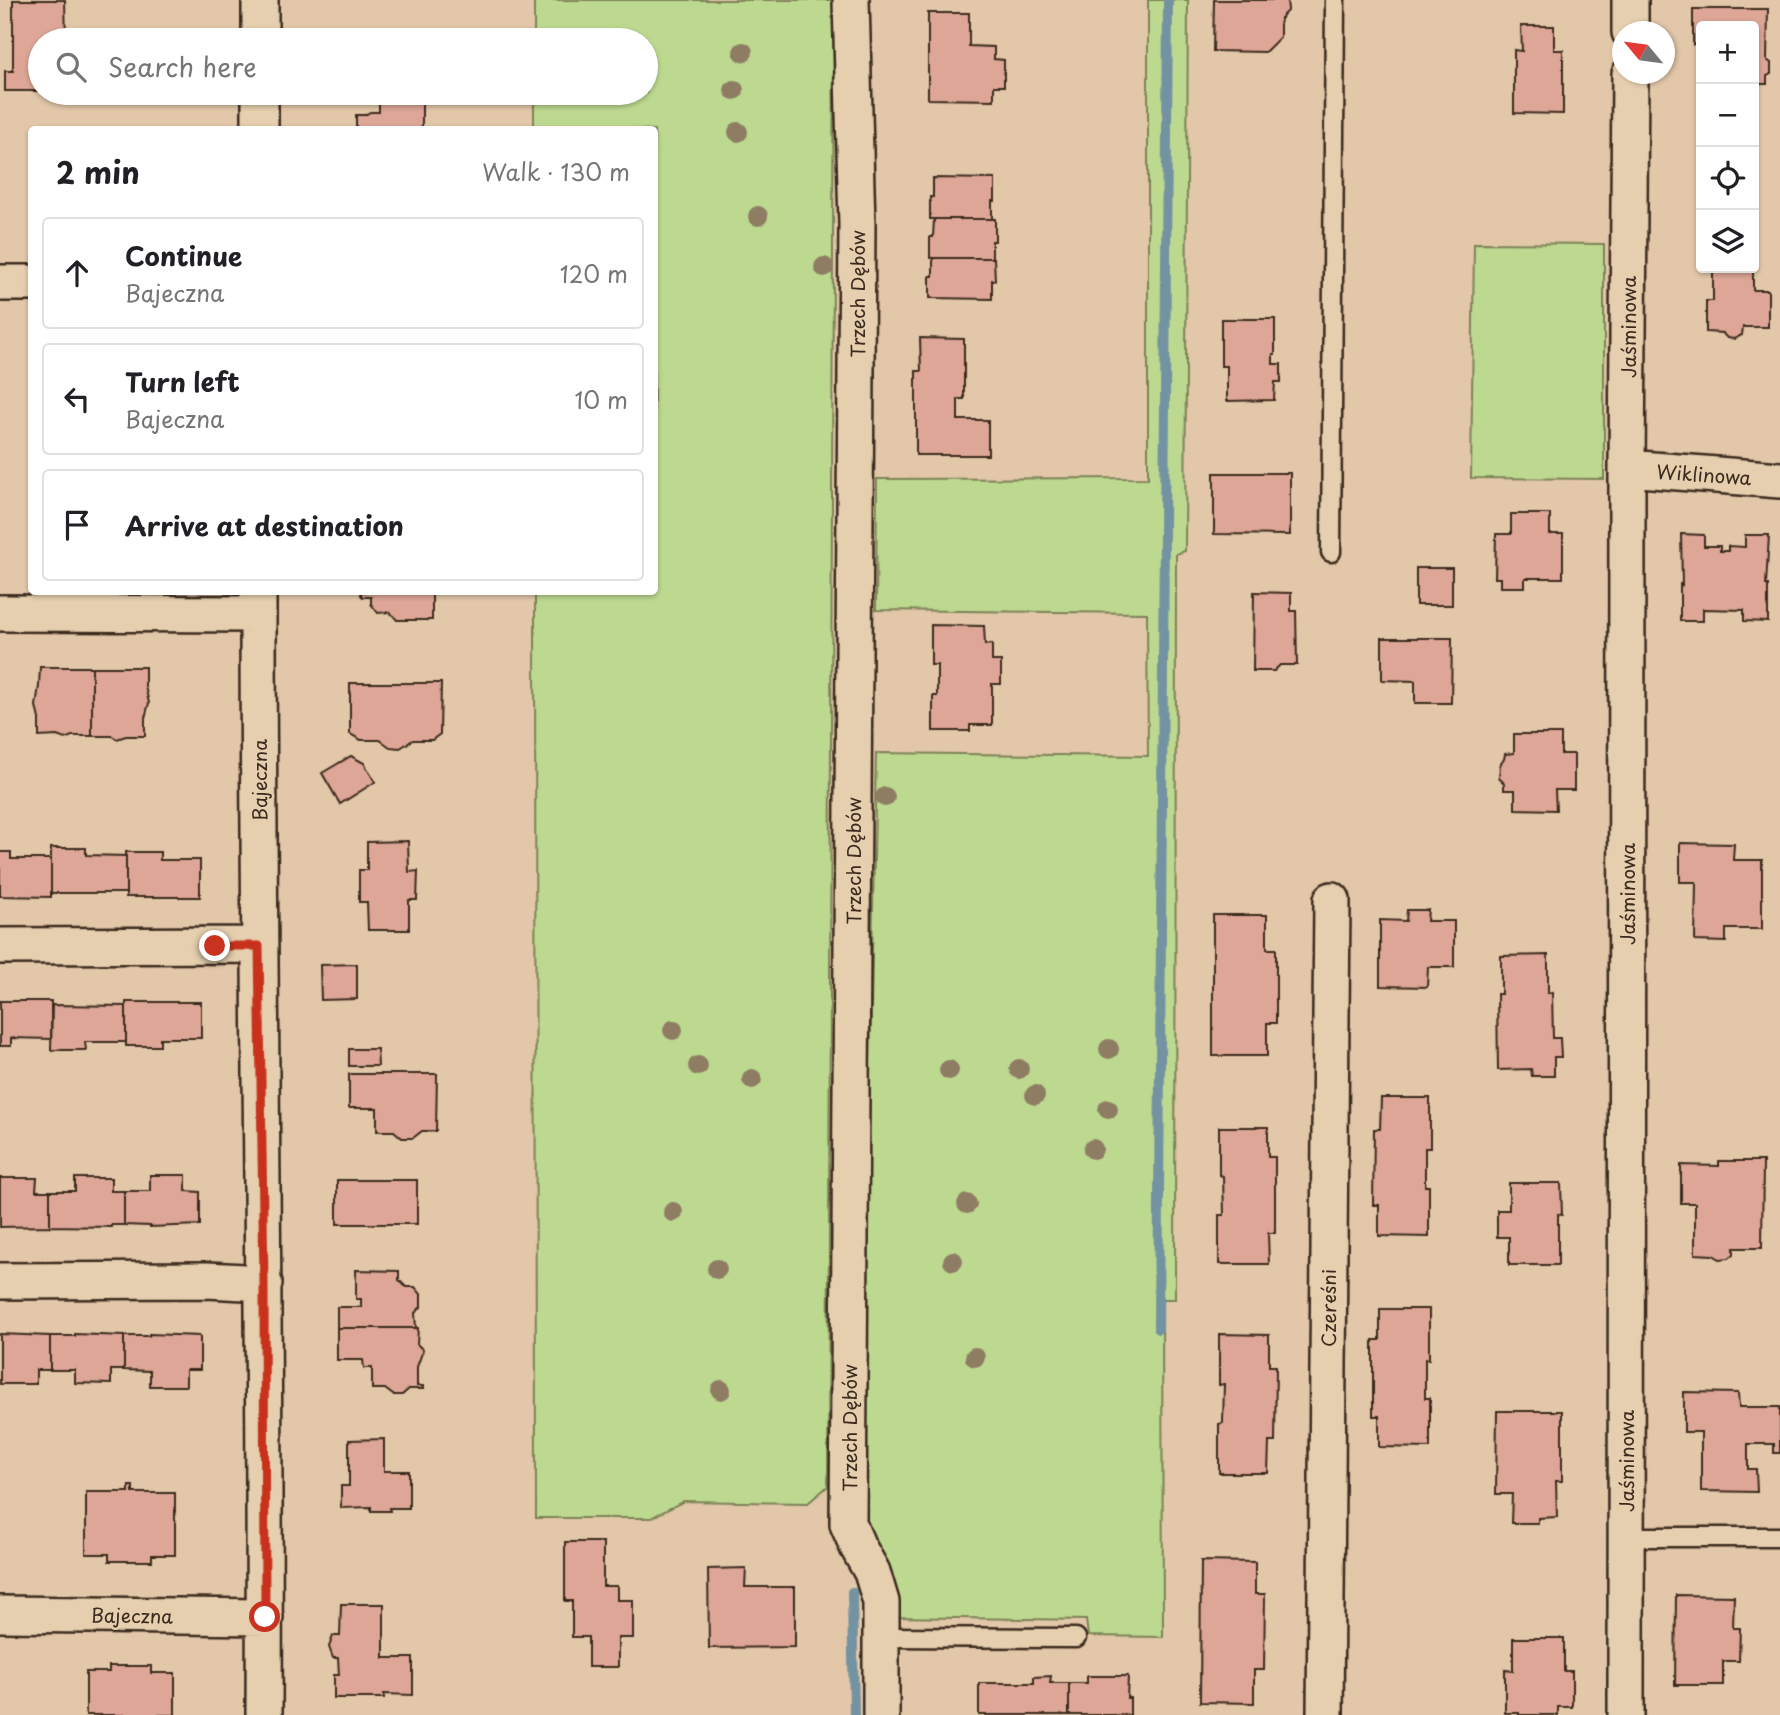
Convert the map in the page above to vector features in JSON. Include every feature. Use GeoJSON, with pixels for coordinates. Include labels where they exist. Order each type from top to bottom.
{"type":"FeatureCollection","features":[{"type":"Feature","properties":{"kind":"street"},"geometry":{"type":"LineString","coordinates":[[260,0],[260,28]]}},
{"type":"Feature","properties":{"kind":"street","name":"Trzech Dębów"},"geometry":{"type":"LineString","coordinates":[[851,0],[857,239],[848,1524],[872,1572],[881,1602],[881,1715]]}},
{"type":"Feature","properties":{"kind":"street"},"geometry":{"type":"LineString","coordinates":[[1630,0],[1630,21]]}},
{"type":"Feature","properties":{"kind":"street","name":"Jaśminowa"},"geometry":{"type":"LineString","coordinates":[[1626,1715],[1630,84]]}},
{"type":"Feature","properties":{"kind":"street"},"geometry":{"type":"LineString","coordinates":[[260,105],[260,126]]}},
{"type":"Feature","properties":{"kind":"street"},"geometry":{"type":"LineString","coordinates":[[0,283],[28,283]]}},
{"type":"Feature","properties":{"kind":"street","name":"Wiklinowa"},"geometry":{"type":"LineString","coordinates":[[1627,468],[1780,480]]}},
{"type":"Feature","properties":{"kind":"street","name":"Bajeczna"},"geometry":{"type":"LineString","coordinates":[[0,613],[258,603],[264,1283],[264,1715]]}},
{"type":"Feature","properties":{"kind":"street","name":"Czereśni"},"geometry":{"type":"LineString","coordinates":[[1325,1715],[1332,900]]}},
{"type":"Feature","properties":{"kind":"street"},"geometry":{"type":"LineString","coordinates":[[0,946],[259,946]]}},
{"type":"Feature","properties":{"kind":"street"},"geometry":{"type":"LineString","coordinates":[[0,1280],[207,1280],[264,1283]]}},
{"type":"Feature","properties":{"kind":"street","name":"Bajeczna"},"geometry":{"type":"LineString","coordinates":[[0,1614],[265,1617]]}},
{"type":"Feature","properties":{"kind":"lane"},"geometry":{"type":"LineString","coordinates":[[1331,552],[1335,0]]}},
{"type":"Feature","properties":{"kind":"lane"},"geometry":{"type":"LineString","coordinates":[[1626,1536],[1780,1537]]}},
{"type":"Feature","properties":{"kind":"lane"},"geometry":{"type":"LineString","coordinates":[[881,1637],[1076,1638]]}},
{"type":"Feature","properties":{"kind":"green space"},"geometry":{"type":"Polygon","coordinates":[[[534,0],[834,0],[828,1486],[808,1503],[684,1501],[651,1518],[536,1518],[535,595],[658,595],[658,126],[534,126],[534,105],[658,105],[658,28],[534,28],[534,0]]]}},
{"type":"Feature","properties":{"kind":"green space"},"geometry":{"type":"Polygon","coordinates":[[[1148,0],[1188,0],[1185,551],[1176,554],[1175,1299],[1162,1299],[1163,1637],[1088,1636],[1086,1620],[892,1617],[861,1521],[876,753],[1148,756],[1147,613],[876,610],[877,479],[1148,478],[1148,0]]]}},
{"type":"Feature","properties":{"kind":"green space"},"geometry":{"type":"Polygon","coordinates":[[[1474,243],[1604,244],[1604,479],[1471,478],[1474,243]]]}},
{"type":"Feature","properties":{"kind":"building"},"geometry":{"type":"Polygon","coordinates":[[[13,0],[65,0],[66,28],[28,28],[28,91],[5,91],[5,71],[13,71],[13,0]]]}},
{"type":"Feature","properties":{"kind":"building"},"geometry":{"type":"Polygon","coordinates":[[[1214,0],[1287,0],[1288,10],[1280,18],[1280,37],[1265,52],[1213,51],[1214,0]]]}},
{"type":"Feature","properties":{"kind":"building"},"geometry":{"type":"Polygon","coordinates":[[[1693,9],[1768,9],[1767,60],[1771,63],[1771,74],[1767,76],[1767,84],[1759,84],[1759,21],[1696,21],[1696,45],[1693,45],[1693,9]]]}},
{"type":"Feature","properties":{"kind":"building"},"geometry":{"type":"Polygon","coordinates":[[[928,13],[969,13],[969,46],[994,47],[994,59],[1004,60],[1004,86],[994,86],[994,100],[928,99],[928,13]]]}},
{"type":"Feature","properties":{"kind":"building"},"geometry":{"type":"Polygon","coordinates":[[[1521,26],[1554,26],[1554,50],[1563,50],[1563,114],[1514,113],[1514,50],[1522,51],[1521,26]]]}},
{"type":"Feature","properties":{"kind":"building"},"geometry":{"type":"Polygon","coordinates":[[[379,105],[422,105],[422,126],[356,126],[356,115],[379,112],[379,105]]]}},
{"type":"Feature","properties":{"kind":"building"},"geometry":{"type":"Polygon","coordinates":[[[933,178],[995,179],[992,219],[930,219],[933,178]]]}},
{"type":"Feature","properties":{"kind":"building"},"geometry":{"type":"Polygon","coordinates":[[[934,219],[995,219],[992,258],[930,258],[930,237],[933,237],[934,219]]]}},
{"type":"Feature","properties":{"kind":"building"},"geometry":{"type":"Polygon","coordinates":[[[933,258],[994,258],[992,299],[930,298],[933,258]]]}},
{"type":"Feature","properties":{"kind":"building"},"geometry":{"type":"Polygon","coordinates":[[[1713,273],[1753,273],[1753,290],[1768,290],[1768,327],[1743,327],[1742,335],[1734,339],[1727,338],[1723,333],[1706,332],[1706,301],[1713,301],[1713,273]]]}},
{"type":"Feature","properties":{"kind":"building"},"geometry":{"type":"Polygon","coordinates":[[[1221,319],[1275,319],[1273,364],[1281,364],[1281,382],[1275,382],[1274,400],[1227,401],[1227,366],[1221,366],[1221,319]]]}},
{"type":"Feature","properties":{"kind":"building"},"geometry":{"type":"Polygon","coordinates":[[[920,338],[964,339],[964,399],[958,399],[958,420],[988,420],[988,455],[916,455],[916,371],[921,371],[920,338]]]}},
{"type":"Feature","properties":{"kind":"building"},"geometry":{"type":"Polygon","coordinates":[[[1214,473],[1290,473],[1290,535],[1214,534],[1214,473]]]}},
{"type":"Feature","properties":{"kind":"building"},"geometry":{"type":"Polygon","coordinates":[[[1511,514],[1550,514],[1550,534],[1563,534],[1563,578],[1525,578],[1525,587],[1500,587],[1500,578],[1495,578],[1496,534],[1511,534],[1511,514]]]}},
{"type":"Feature","properties":{"kind":"building"},"geometry":{"type":"Polygon","coordinates":[[[1681,534],[1704,535],[1704,546],[1720,546],[1720,551],[1728,551],[1728,546],[1745,547],[1745,535],[1769,535],[1766,585],[1768,622],[1744,621],[1744,610],[1703,609],[1703,621],[1680,621],[1681,534]]]}},
{"type":"Feature","properties":{"kind":"building"},"geometry":{"type":"Polygon","coordinates":[[[1416,568],[1452,568],[1452,605],[1416,605],[1416,568]]]}},
{"type":"Feature","properties":{"kind":"building"},"geometry":{"type":"Polygon","coordinates":[[[1254,592],[1291,593],[1291,611],[1296,611],[1297,665],[1280,665],[1274,671],[1253,671],[1254,592]]]}},
{"type":"Feature","properties":{"kind":"building"},"geometry":{"type":"Polygon","coordinates":[[[361,595],[432,595],[432,620],[397,620],[390,612],[378,613],[371,604],[371,597],[361,595]]]}},
{"type":"Feature","properties":{"kind":"building"},"geometry":{"type":"Polygon","coordinates":[[[931,625],[984,626],[985,645],[992,644],[992,661],[1001,661],[1001,684],[992,684],[992,725],[970,725],[970,731],[933,731],[933,696],[937,696],[937,665],[931,665],[931,625]]]}},
{"type":"Feature","properties":{"kind":"building"},"geometry":{"type":"Polygon","coordinates":[[[1382,638],[1452,638],[1451,703],[1415,703],[1415,681],[1382,680],[1382,638]]]}},
{"type":"Feature","properties":{"kind":"building"},"geometry":{"type":"Polygon","coordinates":[[[40,667],[92,667],[92,736],[72,736],[65,739],[57,736],[39,737],[36,706],[40,667]]]}},
{"type":"Feature","properties":{"kind":"building"},"geometry":{"type":"Polygon","coordinates":[[[92,667],[145,667],[149,703],[145,718],[145,736],[117,739],[112,736],[92,736],[92,667]]]}},
{"type":"Feature","properties":{"kind":"building"},"geometry":{"type":"Polygon","coordinates":[[[350,683],[441,683],[440,734],[432,740],[413,740],[400,748],[390,747],[380,740],[361,740],[350,734],[350,683]]]}},
{"type":"Feature","properties":{"kind":"building"},"geometry":{"type":"Polygon","coordinates":[[[1514,734],[1561,734],[1561,754],[1574,754],[1574,790],[1555,790],[1556,810],[1515,809],[1515,790],[1504,790],[1504,783],[1499,778],[1500,765],[1505,754],[1514,753],[1514,734]]]}},
{"type":"Feature","properties":{"kind":"building"},"geometry":{"type":"Polygon","coordinates":[[[351,756],[364,763],[375,782],[340,804],[322,773],[351,756]]]}},
{"type":"Feature","properties":{"kind":"building"},"geometry":{"type":"Polygon","coordinates":[[[408,841],[409,872],[418,871],[417,900],[409,900],[409,930],[368,930],[367,902],[359,902],[359,870],[367,870],[367,842],[408,841]]]}},
{"type":"Feature","properties":{"kind":"building"},"geometry":{"type":"Polygon","coordinates":[[[1680,843],[1734,844],[1733,860],[1762,860],[1762,929],[1726,929],[1726,942],[1695,941],[1696,882],[1680,882],[1680,843]]]}},
{"type":"Feature","properties":{"kind":"building"},"geometry":{"type":"Polygon","coordinates":[[[51,848],[86,848],[86,855],[126,856],[126,893],[51,893],[51,848]]]}},
{"type":"Feature","properties":{"kind":"building"},"geometry":{"type":"Polygon","coordinates":[[[0,852],[11,852],[11,859],[51,859],[51,897],[0,896],[0,852]]]}},
{"type":"Feature","properties":{"kind":"building"},"geometry":{"type":"Polygon","coordinates":[[[126,852],[160,852],[160,860],[200,860],[200,897],[126,897],[126,852]]]}},
{"type":"Feature","properties":{"kind":"building"},"geometry":{"type":"Polygon","coordinates":[[[1407,910],[1428,910],[1427,921],[1454,921],[1454,967],[1428,967],[1427,987],[1380,986],[1380,920],[1406,921],[1407,910]]]}},
{"type":"Feature","properties":{"kind":"building"},"geometry":{"type":"Polygon","coordinates":[[[1213,915],[1267,915],[1267,949],[1276,949],[1276,1023],[1267,1023],[1267,1056],[1213,1056],[1213,915]]]}},
{"type":"Feature","properties":{"kind":"building"},"geometry":{"type":"Polygon","coordinates":[[[1548,955],[1548,993],[1552,992],[1553,1038],[1560,1038],[1561,1057],[1554,1057],[1554,1076],[1532,1076],[1531,1069],[1498,1070],[1497,994],[1501,994],[1501,956],[1548,955]]]}},
{"type":"Feature","properties":{"kind":"building"},"geometry":{"type":"Polygon","coordinates":[[[357,964],[357,999],[321,1000],[320,965],[357,964]]]}},
{"type":"Feature","properties":{"kind":"building"},"geometry":{"type":"Polygon","coordinates":[[[0,1001],[51,1001],[51,1039],[11,1038],[11,1046],[0,1046],[0,1001]]]}},
{"type":"Feature","properties":{"kind":"building"},"geometry":{"type":"Polygon","coordinates":[[[126,1002],[201,1002],[201,1038],[160,1038],[160,1046],[126,1046],[126,1002]]]}},
{"type":"Feature","properties":{"kind":"building"},"geometry":{"type":"Polygon","coordinates":[[[52,1005],[126,1006],[126,1042],[85,1042],[86,1050],[51,1050],[52,1005]]]}},
{"type":"Feature","properties":{"kind":"building"},"geometry":{"type":"Polygon","coordinates":[[[349,1049],[377,1049],[378,1066],[349,1066],[349,1049]]]}},
{"type":"Feature","properties":{"kind":"building"},"geometry":{"type":"Polygon","coordinates":[[[349,1074],[437,1074],[436,1131],[422,1131],[413,1138],[402,1138],[394,1131],[377,1131],[377,1108],[349,1108],[349,1074]]]}},
{"type":"Feature","properties":{"kind":"building"},"geometry":{"type":"Polygon","coordinates":[[[1381,1098],[1430,1098],[1430,1148],[1425,1148],[1425,1186],[1429,1186],[1429,1237],[1379,1236],[1379,1205],[1373,1205],[1374,1129],[1380,1129],[1381,1098]]]}},
{"type":"Feature","properties":{"kind":"building"},"geometry":{"type":"Polygon","coordinates":[[[1219,1127],[1268,1127],[1268,1157],[1275,1157],[1275,1233],[1268,1233],[1269,1264],[1219,1264],[1219,1215],[1224,1215],[1223,1176],[1219,1175],[1219,1127]]]}},
{"type":"Feature","properties":{"kind":"building"},"geometry":{"type":"Polygon","coordinates":[[[1719,1161],[1763,1161],[1762,1248],[1734,1248],[1734,1254],[1729,1258],[1720,1259],[1713,1255],[1695,1254],[1695,1203],[1681,1203],[1681,1165],[1719,1166],[1719,1161]]]}},
{"type":"Feature","properties":{"kind":"building"},"geometry":{"type":"Polygon","coordinates":[[[150,1175],[186,1175],[186,1191],[200,1192],[200,1225],[124,1225],[124,1191],[150,1191],[150,1175]]]}},
{"type":"Feature","properties":{"kind":"building"},"geometry":{"type":"Polygon","coordinates":[[[0,1178],[37,1178],[36,1191],[50,1191],[50,1226],[0,1227],[0,1178]]]}},
{"type":"Feature","properties":{"kind":"building"},"geometry":{"type":"Polygon","coordinates":[[[75,1178],[111,1178],[111,1191],[124,1191],[124,1225],[50,1226],[50,1191],[75,1191],[75,1178]]]}},
{"type":"Feature","properties":{"kind":"building"},"geometry":{"type":"Polygon","coordinates":[[[337,1180],[417,1180],[417,1224],[337,1224],[337,1180]]]}},
{"type":"Feature","properties":{"kind":"building"},"geometry":{"type":"Polygon","coordinates":[[[1509,1183],[1561,1183],[1562,1215],[1558,1214],[1558,1265],[1509,1265],[1509,1237],[1497,1237],[1497,1210],[1509,1210],[1509,1183]]]}},
{"type":"Feature","properties":{"kind":"building"},"geometry":{"type":"Polygon","coordinates":[[[356,1270],[399,1271],[399,1280],[406,1287],[415,1287],[421,1294],[421,1307],[415,1313],[416,1328],[337,1328],[337,1307],[361,1307],[361,1299],[356,1299],[356,1270]]]}},
{"type":"Feature","properties":{"kind":"building"},"geometry":{"type":"Polygon","coordinates":[[[1380,1309],[1429,1309],[1429,1359],[1425,1359],[1425,1398],[1430,1398],[1430,1448],[1379,1447],[1379,1416],[1373,1416],[1373,1340],[1380,1340],[1380,1309]]]}},
{"type":"Feature","properties":{"kind":"building"},"geometry":{"type":"Polygon","coordinates":[[[337,1328],[418,1328],[417,1344],[423,1350],[417,1367],[417,1386],[423,1386],[423,1389],[409,1389],[402,1395],[393,1395],[385,1389],[372,1389],[372,1368],[364,1368],[363,1360],[337,1360],[337,1328]]]}},
{"type":"Feature","properties":{"kind":"building"},"geometry":{"type":"Polygon","coordinates":[[[0,1334],[50,1336],[50,1370],[36,1370],[36,1384],[0,1384],[0,1334]]]}},
{"type":"Feature","properties":{"kind":"building"},"geometry":{"type":"Polygon","coordinates":[[[1219,1334],[1269,1335],[1269,1366],[1276,1366],[1275,1442],[1269,1442],[1268,1473],[1219,1473],[1219,1424],[1223,1423],[1224,1384],[1219,1385],[1219,1334]]]}},
{"type":"Feature","properties":{"kind":"building"},"geometry":{"type":"Polygon","coordinates":[[[50,1336],[124,1336],[124,1370],[111,1370],[111,1384],[75,1383],[75,1370],[50,1370],[50,1336]]]}},
{"type":"Feature","properties":{"kind":"building"},"geometry":{"type":"Polygon","coordinates":[[[124,1336],[200,1336],[200,1370],[186,1370],[186,1386],[150,1386],[150,1371],[124,1370],[124,1336]]]}},
{"type":"Feature","properties":{"kind":"building"},"geometry":{"type":"Polygon","coordinates":[[[1684,1392],[1738,1393],[1739,1407],[1780,1407],[1780,1453],[1774,1453],[1774,1444],[1748,1444],[1748,1469],[1756,1469],[1757,1492],[1701,1491],[1701,1432],[1684,1432],[1684,1392]]]}},
{"type":"Feature","properties":{"kind":"building"},"geometry":{"type":"Polygon","coordinates":[[[1497,1411],[1562,1411],[1562,1481],[1556,1481],[1557,1517],[1538,1518],[1538,1523],[1511,1523],[1512,1494],[1496,1494],[1497,1411]]]}},
{"type":"Feature","properties":{"kind":"building"},"geometry":{"type":"Polygon","coordinates":[[[384,1439],[384,1471],[409,1471],[409,1508],[371,1511],[371,1507],[341,1508],[341,1486],[349,1486],[349,1440],[384,1439]]]}},
{"type":"Feature","properties":{"kind":"building"},"geometry":{"type":"Polygon","coordinates":[[[129,1486],[133,1486],[133,1493],[175,1493],[175,1555],[152,1555],[152,1561],[109,1561],[109,1554],[86,1554],[86,1492],[129,1492],[129,1486]]]}},
{"type":"Feature","properties":{"kind":"building"},"geometry":{"type":"Polygon","coordinates":[[[565,1542],[603,1542],[603,1586],[617,1586],[617,1600],[633,1600],[633,1638],[618,1638],[618,1667],[588,1667],[588,1637],[572,1637],[572,1601],[565,1601],[565,1542]]]}},
{"type":"Feature","properties":{"kind":"building"},"geometry":{"type":"Polygon","coordinates":[[[1201,1561],[1255,1562],[1255,1594],[1265,1594],[1264,1670],[1254,1670],[1254,1703],[1200,1702],[1201,1561]]]}},
{"type":"Feature","properties":{"kind":"building"},"geometry":{"type":"Polygon","coordinates":[[[746,1568],[745,1587],[795,1587],[795,1647],[709,1648],[708,1569],[746,1568]]]}},
{"type":"Feature","properties":{"kind":"building"},"geometry":{"type":"Polygon","coordinates":[[[1676,1595],[1734,1596],[1733,1628],[1740,1628],[1739,1661],[1723,1661],[1723,1685],[1675,1685],[1676,1595]]]}},
{"type":"Feature","properties":{"kind":"building"},"geometry":{"type":"Polygon","coordinates":[[[341,1604],[384,1604],[384,1658],[413,1658],[413,1695],[334,1698],[334,1675],[339,1675],[338,1658],[333,1658],[329,1647],[333,1636],[340,1636],[341,1604]]]}},
{"type":"Feature","properties":{"kind":"building"},"geometry":{"type":"Polygon","coordinates":[[[1513,1638],[1564,1638],[1564,1671],[1572,1671],[1572,1707],[1558,1707],[1558,1715],[1505,1713],[1505,1670],[1513,1671],[1513,1638]]]}},
{"type":"Feature","properties":{"kind":"building"},"geometry":{"type":"Polygon","coordinates":[[[109,1666],[151,1666],[151,1673],[175,1673],[175,1715],[86,1715],[86,1672],[109,1672],[109,1666]]]}},
{"type":"Feature","properties":{"kind":"building"},"geometry":{"type":"Polygon","coordinates":[[[1051,1676],[1050,1683],[1069,1683],[1069,1715],[979,1715],[979,1683],[1034,1683],[1034,1677],[1051,1676]]]}},
{"type":"Feature","properties":{"kind":"building"},"geometry":{"type":"Polygon","coordinates":[[[1087,1676],[1128,1676],[1127,1698],[1130,1698],[1130,1715],[1069,1715],[1069,1683],[1087,1683],[1087,1676]]]}},
{"type":"Feature","properties":{"kind":"waterway"},"geometry":{"type":"LineString","coordinates":[[1158,1329],[1168,0]]}},
{"type":"Feature","properties":{"kind":"waterway"},"geometry":{"type":"LineString","coordinates":[[852,1592],[854,1715]]}},
{"type":"Feature","properties":{"kind":"route"},"geometry":{"type":"LineString","coordinates":[[215,946],[259,946],[265,1617]]}}]}
